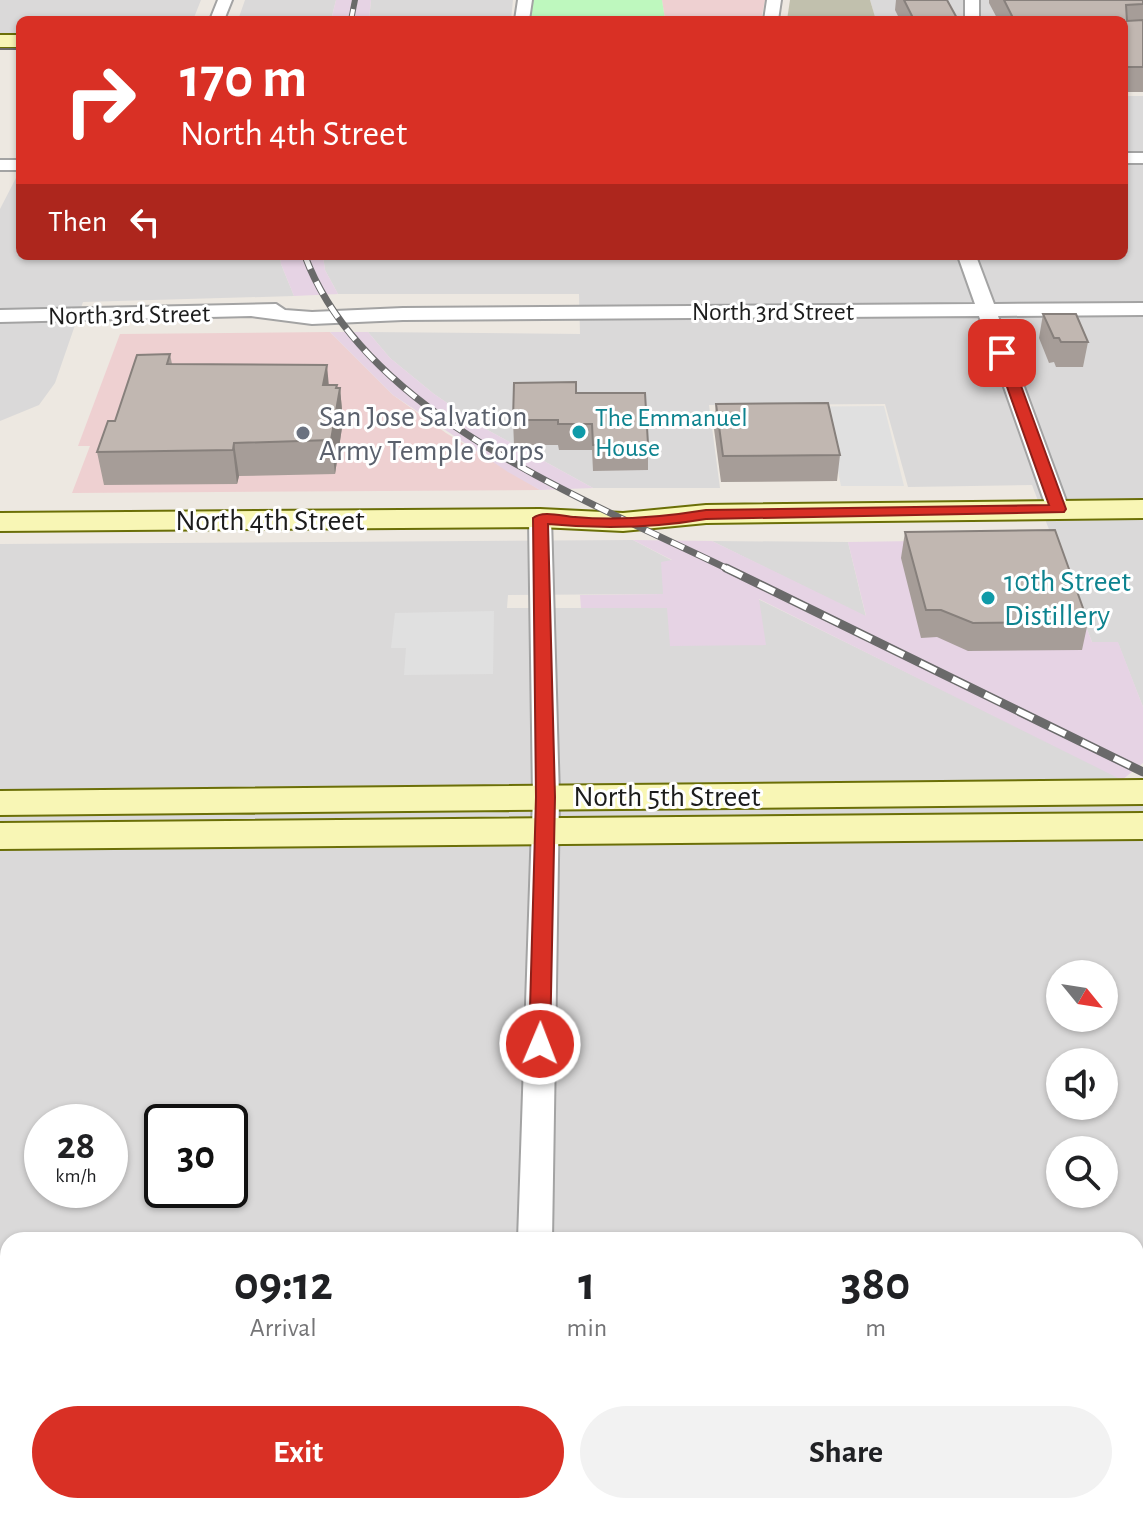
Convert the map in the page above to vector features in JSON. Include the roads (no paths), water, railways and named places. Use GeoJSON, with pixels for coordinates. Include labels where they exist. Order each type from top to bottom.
{"type":"FeatureCollection","features":[{"type":"Feature","properties":{"kind":"street"},"geometry":{"type":"LineString","coordinates":[[968,260],[1058,509]]}},
{"type":"Feature","properties":{"kind":"street","name":"North 3rd Street"},"geometry":{"type":"LineString","coordinates":[[0,316],[258,313],[297,319],[337,320],[403,314],[1143,309]]}},
{"type":"Feature","properties":{"kind":"street","name":"North 4th Street"},"geometry":{"type":"LineString","coordinates":[[0,522],[540,518],[583,522],[670,521],[706,514],[1143,509]]}},
{"type":"Feature","properties":{"kind":"street"},"geometry":{"type":"LineString","coordinates":[[535,1232],[545,814],[540,518]]}},
{"type":"Feature","properties":{"kind":"street","name":"North 5th Street"},"geometry":{"type":"LineString","coordinates":[[0,836],[1143,792]]}},
{"type":"Feature","properties":{"kind":"street","name":"North 5th Street"},"geometry":{"type":"LineString","coordinates":[[0,803],[1143,826]]}},
{"type":"Feature","properties":{"kind":"tram line"},"geometry":{"type":"LineString","coordinates":[[0,49],[16,49]]}},
{"type":"Feature","properties":{"kind":"railway"},"geometry":{"type":"LineString","coordinates":[[352,16],[355,0]]}},
{"type":"Feature","properties":{"kind":"railway"},"geometry":{"type":"LineString","coordinates":[[307,260],[334,312],[376,362],[428,407],[548,482],[730,570]]}},
{"type":"Feature","properties":{"kind":"railway"},"geometry":{"type":"LineString","coordinates":[[726,568],[1143,772]]}},
{"type":"Feature","properties":{"kind":"place","name":"The Emmanuel House"},"geometry":{"type":"Point","coordinates":[579,432]}},
{"type":"Feature","properties":{"kind":"place","name":"San Jose Salvation Army Temple Corps"},"geometry":{"type":"Point","coordinates":[303,433]}},
{"type":"Feature","properties":{"kind":"place","name":"10th Street Distillery"},"geometry":{"type":"Point","coordinates":[988,598]}}]}
